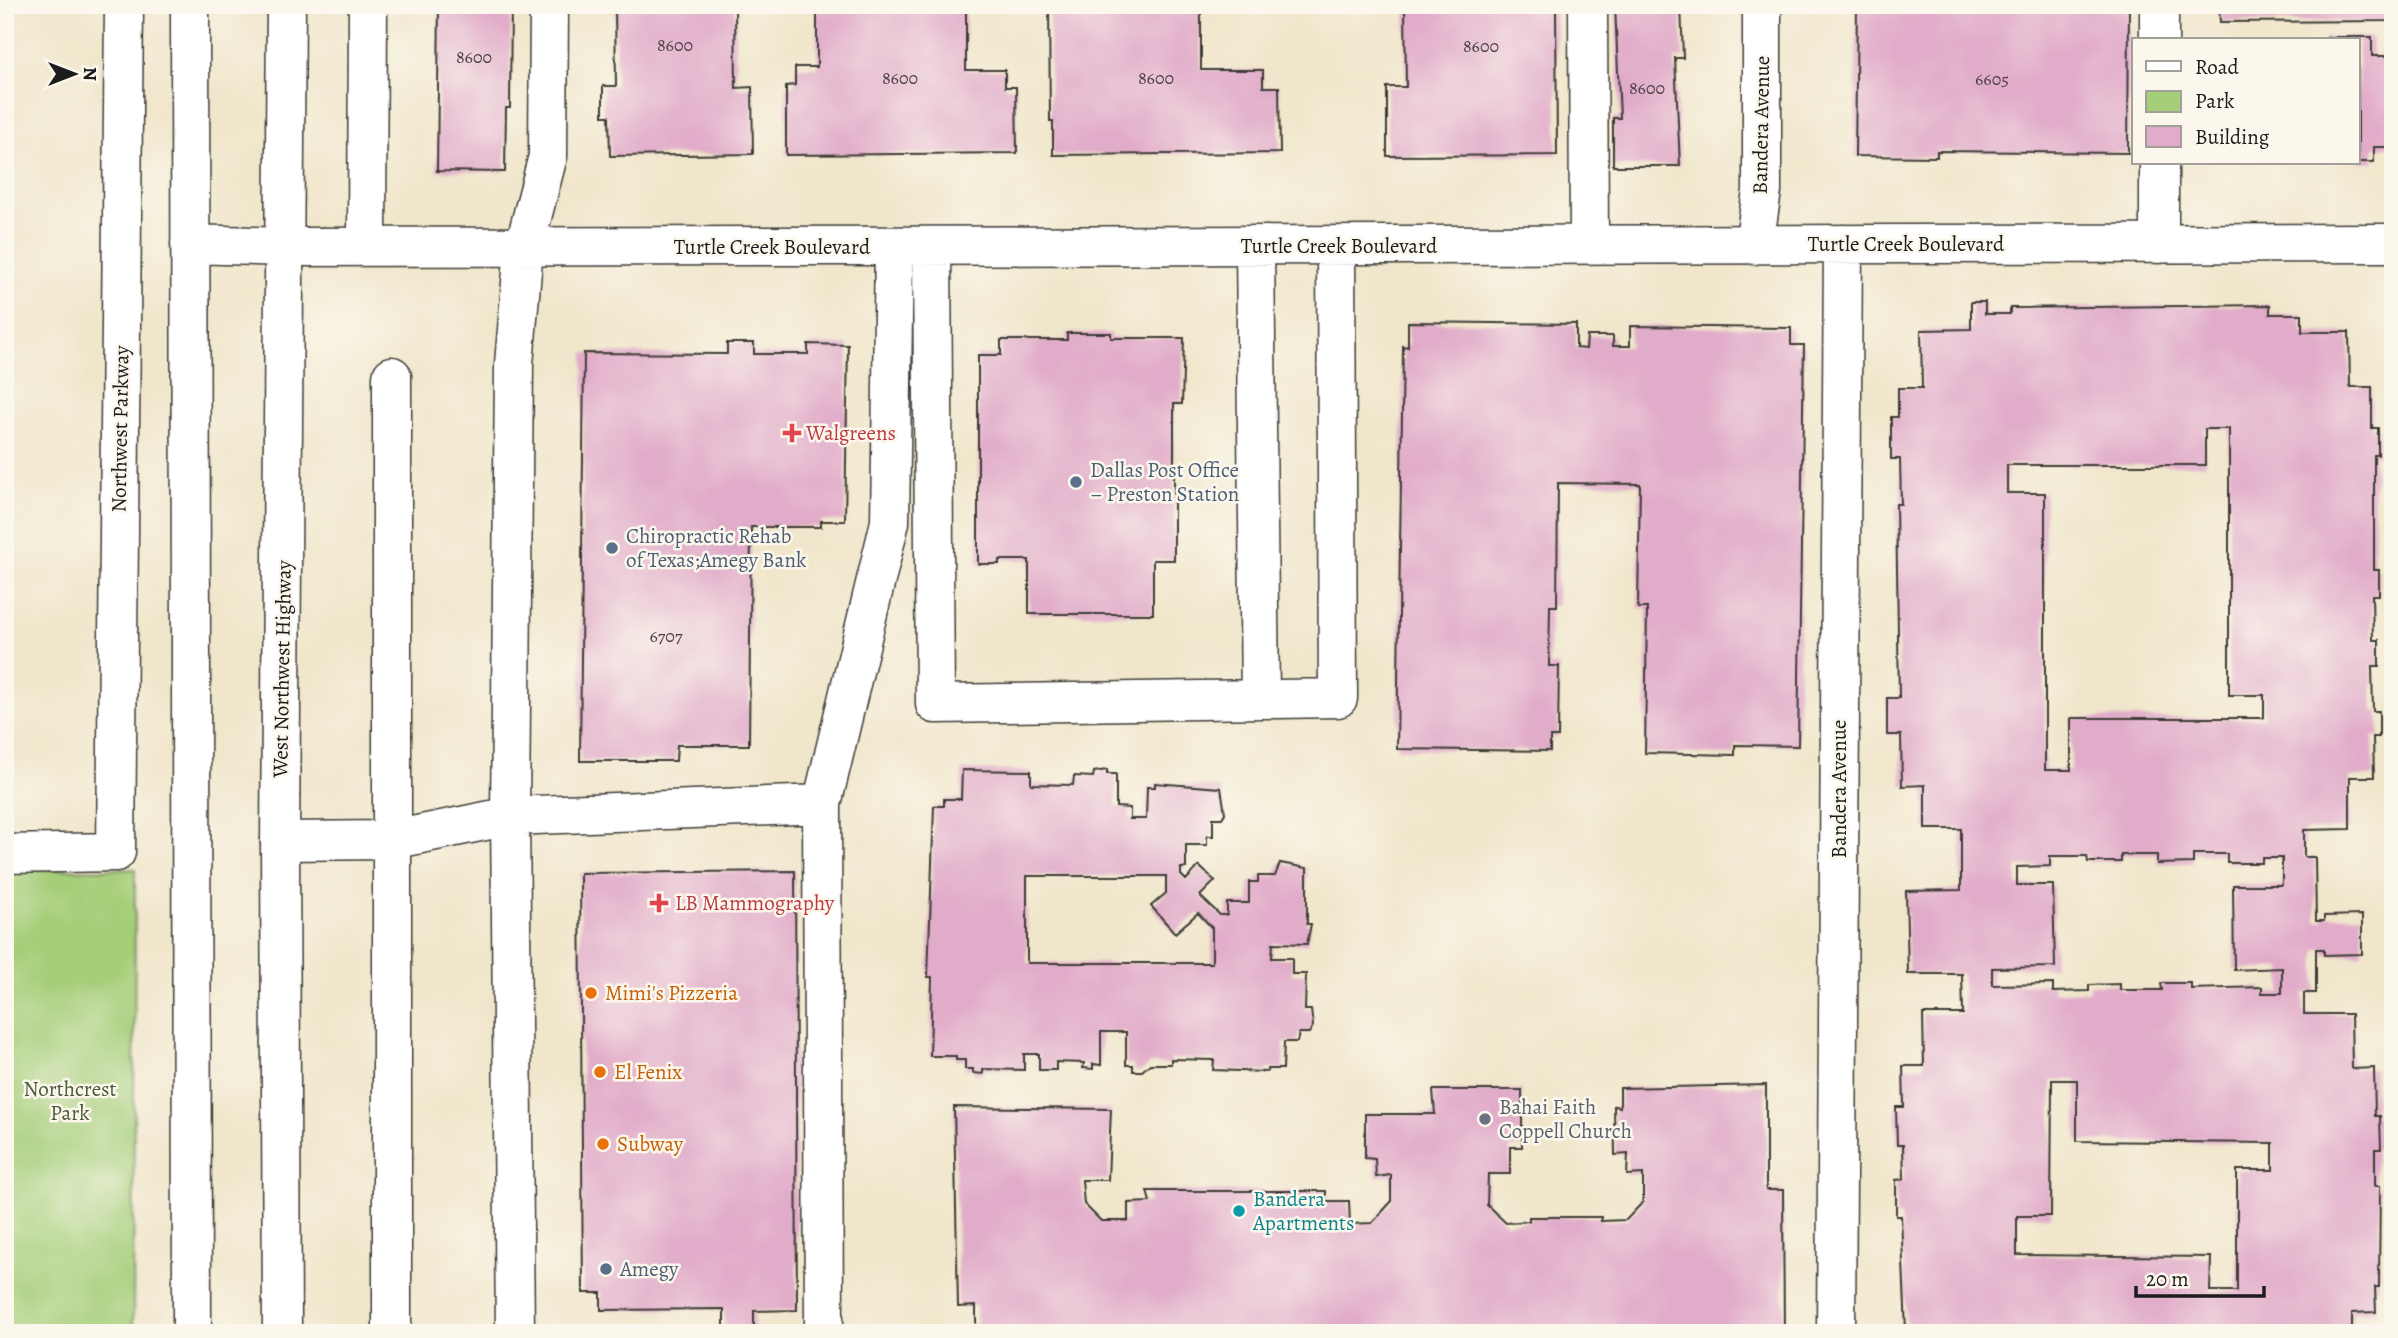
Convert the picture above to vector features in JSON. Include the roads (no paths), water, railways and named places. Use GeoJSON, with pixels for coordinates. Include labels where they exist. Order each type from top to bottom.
{"type":"FeatureCollection","features":[{"type":"Feature","properties":{"kind":"street","name":"Northwest Parkway"},"geometry":{"type":"LineString","coordinates":[[5,854],[116,852],[124,5]]}},
{"type":"Feature","properties":{"kind":"street"},"geometry":{"type":"LineString","coordinates":[[190,5],[192,1333]]}},
{"type":"Feature","properties":{"kind":"street","name":"West Northwest Highway"},"geometry":{"type":"LineString","coordinates":[[282,1333],[280,841],[286,5]]}},
{"type":"Feature","properties":{"kind":"street"},"geometry":{"type":"LineString","coordinates":[[367,247],[368,5]]}},
{"type":"Feature","properties":{"kind":"street"},"geometry":{"type":"LineString","coordinates":[[515,1333],[510,816],[514,364],[524,248],[548,156],[549,5]]}},
{"type":"Feature","properties":{"kind":"street"},"geometry":{"type":"LineString","coordinates":[[1588,5],[1589,245]]}},
{"type":"Feature","properties":{"kind":"street","name":"Bandera Avenue"},"geometry":{"type":"LineString","coordinates":[[1754,245],[1762,191],[1762,5]]}},
{"type":"Feature","properties":{"kind":"street"},"geometry":{"type":"LineString","coordinates":[[2159,5],[2159,38]]}},
{"type":"Feature","properties":{"kind":"street"},"geometry":{"type":"LineString","coordinates":[[2159,164],[2159,244]]}},
{"type":"Feature","properties":{"kind":"street","name":"Turtle Creek Boulevard"},"geometry":{"type":"LineString","coordinates":[[190,244],[524,248],[2393,243]]}},
{"type":"Feature","properties":{"kind":"street","name":"Bandera Avenue"},"geometry":{"type":"LineString","coordinates":[[1836,1333],[1843,244]]}},
{"type":"Feature","properties":{"kind":"street"},"geometry":{"type":"LineString","coordinates":[[824,1333],[822,804],[890,522],[894,246]]}},
{"type":"Feature","properties":{"kind":"street"},"geometry":{"type":"LineString","coordinates":[[932,246],[935,704],[1338,698],[1336,246]]}},
{"type":"Feature","properties":{"kind":"street"},"geometry":{"type":"LineString","coordinates":[[1255,246],[1260,699]]}},
{"type":"Feature","properties":{"kind":"street"},"geometry":{"type":"LineString","coordinates":[[392,376],[392,1333]]}},
{"type":"Feature","properties":{"kind":"street"},"geometry":{"type":"LineString","coordinates":[[280,841],[392,840],[510,816],[822,804]]}},
{"type":"Feature","properties":{"kind":"place","name":"Walgreens"},"geometry":{"type":"Point","coordinates":[792,433]}},
{"type":"Feature","properties":{"kind":"place","name":"Dallas Post Office – Preston Station"},"geometry":{"type":"Point","coordinates":[1076,482]}},
{"type":"Feature","properties":{"kind":"place","name":"Chiropractic Rehab of Texas;Amegy Bank"},"geometry":{"type":"Point","coordinates":[612,548]}},
{"type":"Feature","properties":{"kind":"place","name":"LB Mammography"},"geometry":{"type":"Point","coordinates":[659,903]}},
{"type":"Feature","properties":{"kind":"place","name":"Mimi's Pizzeria"},"geometry":{"type":"Point","coordinates":[591,993]}},
{"type":"Feature","properties":{"kind":"place","name":"El Fenix"},"geometry":{"type":"Point","coordinates":[600,1072]}},
{"type":"Feature","properties":{"kind":"place","name":"Bahai Faith Coppell Church"},"geometry":{"type":"Point","coordinates":[1485,1119]}},
{"type":"Feature","properties":{"kind":"place","name":"Subway"},"geometry":{"type":"Point","coordinates":[603,1144]}},
{"type":"Feature","properties":{"kind":"place","name":"Bandera Apartments"},"geometry":{"type":"Point","coordinates":[1239,1211]}},
{"type":"Feature","properties":{"kind":"place","name":"Amegy"},"geometry":{"type":"Point","coordinates":[606,1269]}},
{"type":"Feature","properties":{"kind":"park label","name":"Northcrest Park"},"geometry":{"type":"Point","coordinates":[70,1101]}}]}
